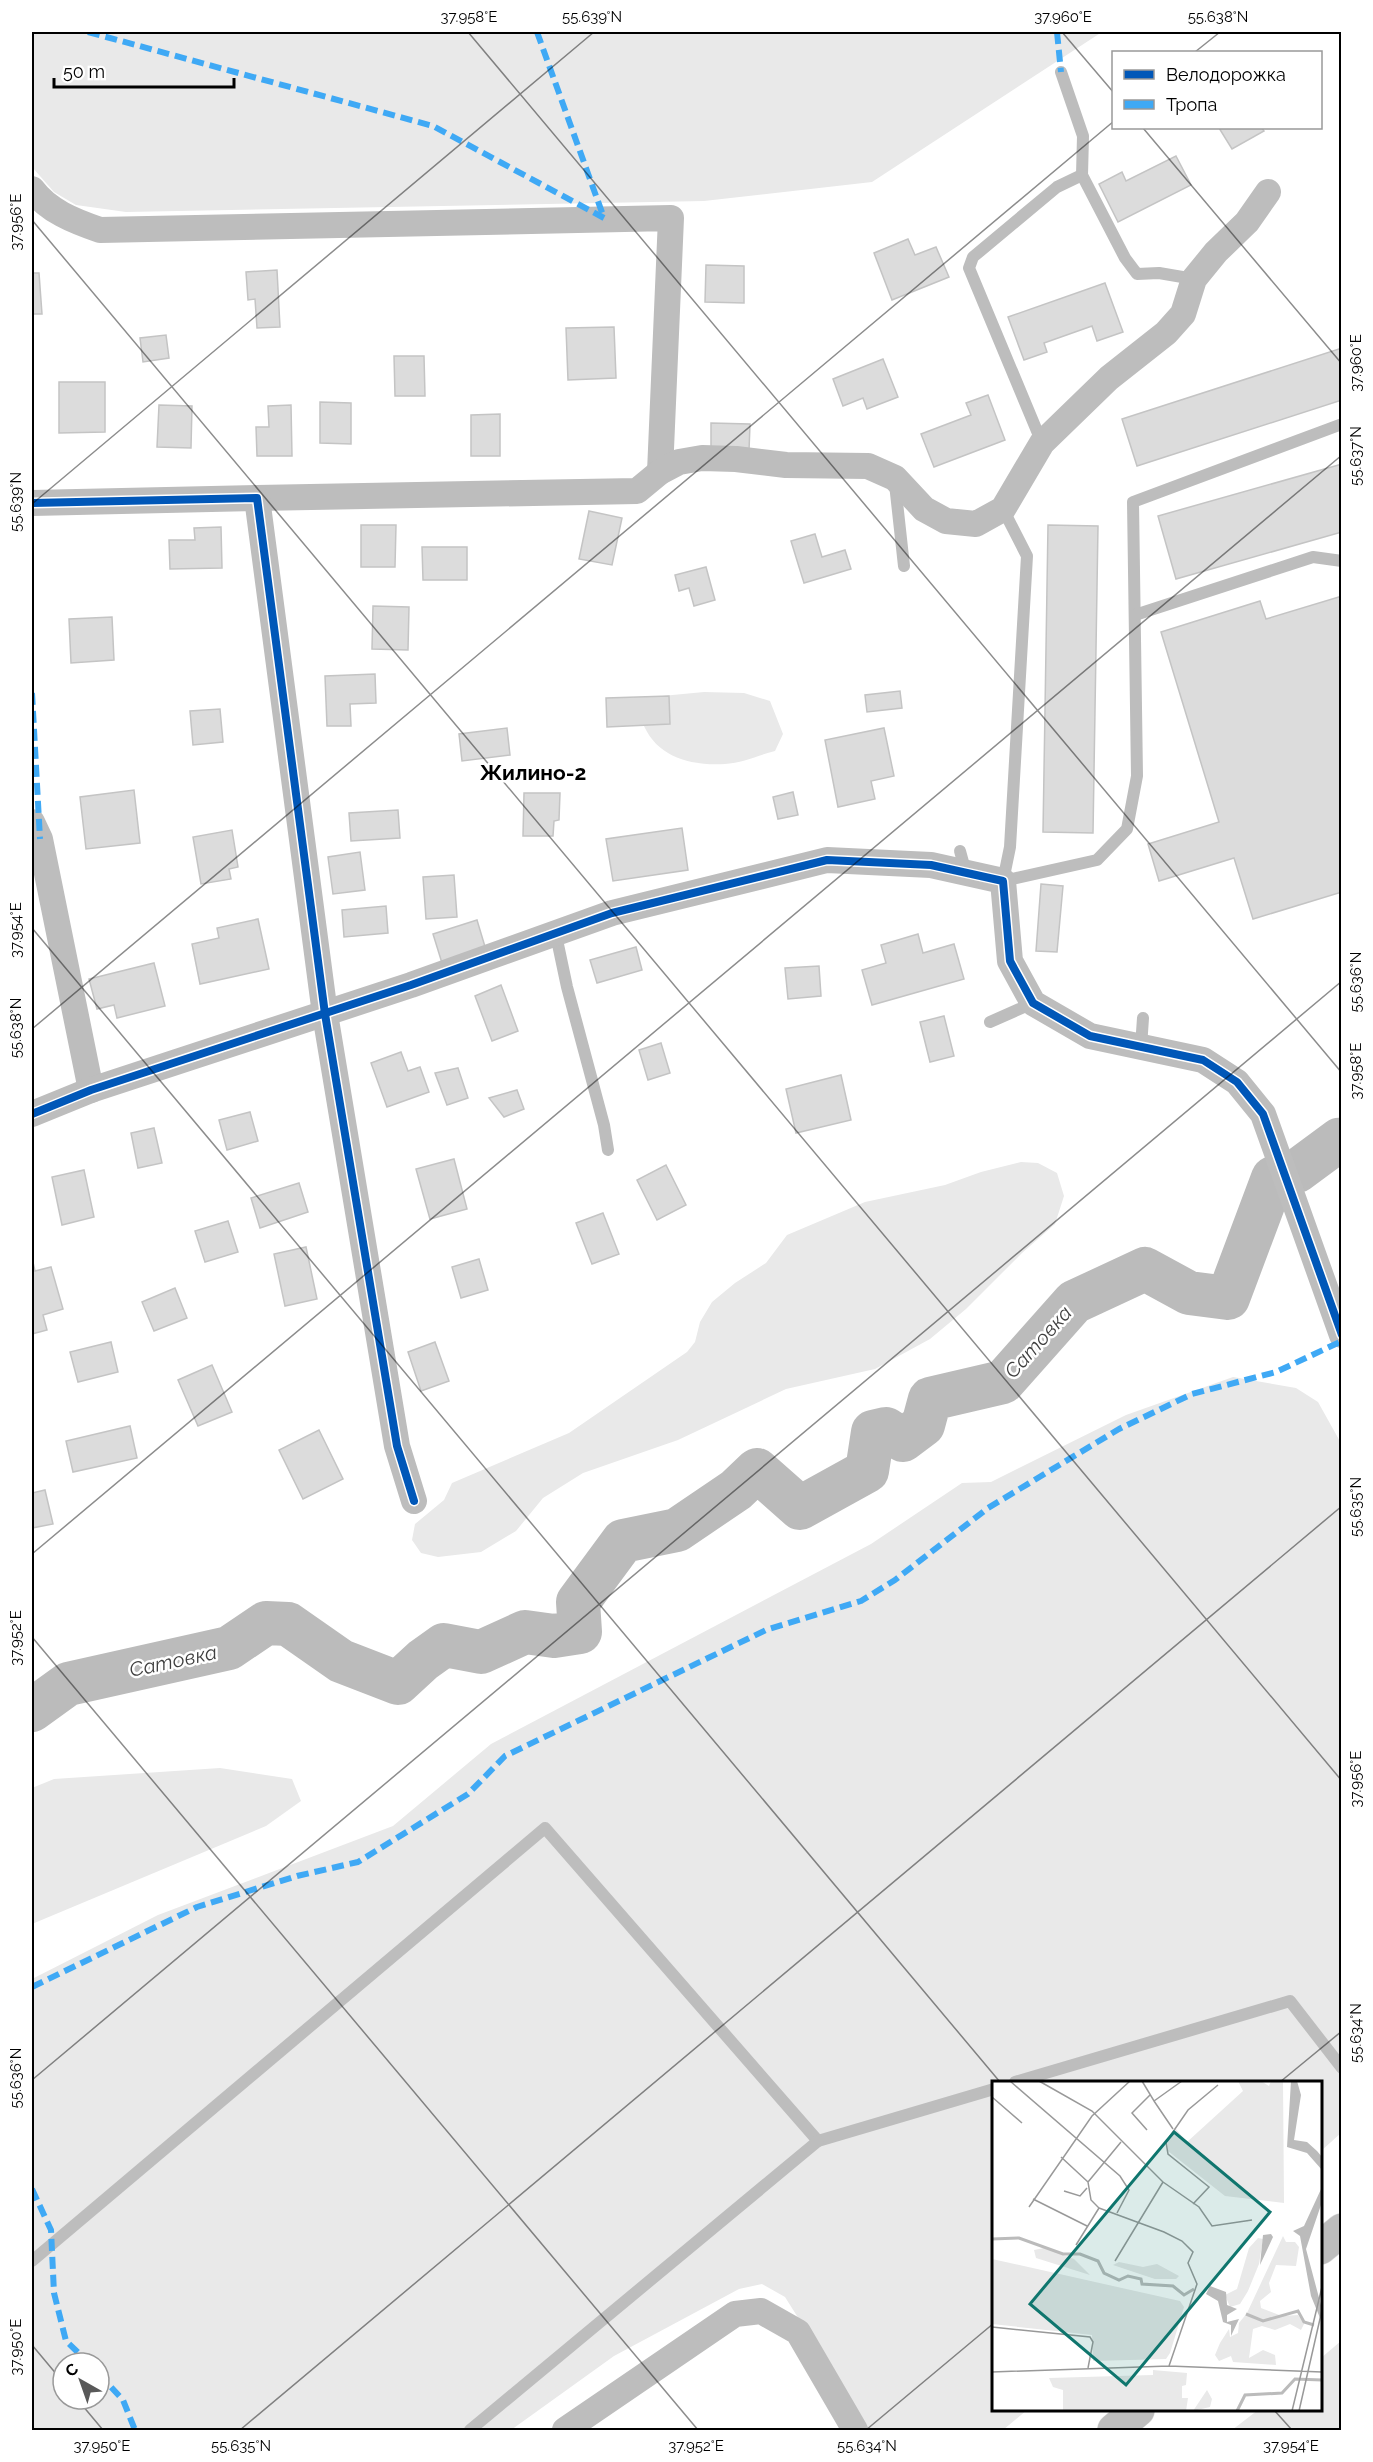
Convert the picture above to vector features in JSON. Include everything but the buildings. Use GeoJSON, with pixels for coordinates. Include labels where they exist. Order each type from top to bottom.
{"type":"FeatureCollection","features":[{"type":"Feature","properties":{"kind":"main road"},"geometry":{"type":"LineString","coordinates":[[1322,2246],[1341,2230]]}},
{"type":"Feature","properties":{"kind":"main road"},"geometry":{"type":"LineString","coordinates":[[1114,2430],[1136,2411]]}},
{"type":"Feature","properties":{"kind":"street"},"geometry":{"type":"LineString","coordinates":[[32,189],[70,220],[100,230],[671,218],[660,472]]}},
{"type":"Feature","properties":{"kind":"street"},"geometry":{"type":"LineString","coordinates":[[32,503],[637,491],[660,472],[679,462],[702,458],[736,459],[786,465],[868,466],[895,478],[924,509],[946,521],[976,524],[1003,509],[1042,443],[1109,378],[1166,333],[1183,314],[1194,279],[1216,252],[1247,222],[1268,192]]}},
{"type":"Feature","properties":{"kind":"street"},"geometry":{"type":"LineString","coordinates":[[257,498],[325,1014],[397,1446],[414,1502]]}},
{"type":"Feature","properties":{"kind":"street"},"geometry":{"type":"LineString","coordinates":[[32,822],[40,839],[91,1090]]}},
{"type":"Feature","properties":{"kind":"street"},"geometry":{"type":"LineString","coordinates":[[32,1114],[91,1090],[325,1014],[556,935],[612,913],[826,860],[931,865],[963,862],[1003,881],[1010,961],[1033,1003],[1090,1036],[1203,1060],[1237,1082],[1263,1114],[1341,1335]]}},
{"type":"Feature","properties":{"kind":"street"},"geometry":{"type":"LineString","coordinates":[[565,2430],[735,2314],[761,2311],[798,2332],[855,2430]]}},
{"type":"Feature","properties":{"kind":"lane"},"geometry":{"type":"LineString","coordinates":[[1061,72],[1083,135],[1082,175],[1125,258],[1137,274],[1159,273],[1194,279]]}},
{"type":"Feature","properties":{"kind":"lane"},"geometry":{"type":"LineString","coordinates":[[1042,443],[969,268],[973,257],[1057,187],[1082,175]]}},
{"type":"Feature","properties":{"kind":"lane"},"geometry":{"type":"LineString","coordinates":[[1003,509],[1027,556],[1010,847],[1003,881],[1096,860],[1127,829],[1137,776],[1133,502],[1341,424]]}},
{"type":"Feature","properties":{"kind":"lane"},"geometry":{"type":"LineString","coordinates":[[895,478],[904,566]]}},
{"type":"Feature","properties":{"kind":"lane"},"geometry":{"type":"LineString","coordinates":[[1135,615],[1313,556],[1341,561]]}},
{"type":"Feature","properties":{"kind":"lane"},"geometry":{"type":"LineString","coordinates":[[556,935],[567,987],[604,1125],[608,1150]]}},
{"type":"Feature","properties":{"kind":"lane"},"geometry":{"type":"LineString","coordinates":[[990,1022],[1033,1003]]}},
{"type":"Feature","properties":{"kind":"lane"},"geometry":{"type":"LineString","coordinates":[[1141,1047],[1143,1018]]}},
{"type":"Feature","properties":{"kind":"lane"},"geometry":{"type":"LineString","coordinates":[[32,2261],[544,1828],[818,2141]]}},
{"type":"Feature","properties":{"kind":"lane"},"geometry":{"type":"LineString","coordinates":[[1018,2081],[1290,2001],[1341,2068]]}},
{"type":"Feature","properties":{"kind":"lane"},"geometry":{"type":"LineString","coordinates":[[470,2430],[818,2141],[992,2089]]}},
{"type":"Feature","properties":{"kind":"shaded area"},"geometry":{"type":"Polygon","coordinates":[[[32,32],[1102,32],[872,182],[704,201],[126,212],[76,205],[54,192],[32,167],[32,32]]]}},
{"type":"Feature","properties":{"kind":"shaded area"},"geometry":{"type":"Polygon","coordinates":[[[704,692],[744,693],[770,701],[783,734],[775,751],[738,762],[712,764],[687,761],[665,751],[648,733],[642,721],[662,696],[704,692]]]}},
{"type":"Feature","properties":{"kind":"shaded area"},"geometry":{"type":"Polygon","coordinates":[[[1021,1162],[1038,1163],[1057,1173],[1064,1196],[1055,1224],[1022,1253],[966,1309],[930,1339],[875,1369],[786,1389],[678,1440],[583,1473],[543,1498],[516,1531],[481,1552],[438,1557],[421,1553],[412,1540],[415,1524],[444,1500],[452,1483],[569,1433],[687,1352],[695,1342],[700,1322],[712,1302],[735,1283],[766,1263],[787,1235],[865,1202],[945,1185],[981,1172],[1021,1162]]]}},
{"type":"Feature","properties":{"kind":"shaded area"},"geometry":{"type":"Polygon","coordinates":[[[1233,1377],[1296,1388],[1318,1402],[1342,1445],[1341,2133],[1322,2150],[1322,2081],[992,2081],[992,2411],[1026,2411],[1003,2430],[869,2430],[785,2297],[762,2284],[739,2289],[614,2356],[511,2430],[32,2430],[32,1979],[158,1915],[393,1826],[491,1744],[871,1544],[962,1483],[991,1482],[1126,1415],[1233,1377]]]}},
{"type":"Feature","properties":{"kind":"shaded area"},"geometry":{"type":"Polygon","coordinates":[[[220,1768],[292,1779],[301,1801],[266,1826],[32,1924],[32,1788],[54,1779],[220,1768]]]}},
{"type":"Feature","properties":{"kind":"shaded area"},"geometry":{"type":"Polygon","coordinates":[[[1341,2341],[1341,2430],[1232,2430],[1257,2411],[1322,2411],[1322,2357],[1341,2341]]]}},
{"type":"Feature","properties":{"kind":"waterway","name":"Сатовка"},"geometry":{"type":"LineString","coordinates":[[1297,1171],[1339,1140],[1342,1141]]}},
{"type":"Feature","properties":{"kind":"waterway","name":"Сатовка"},"geometry":{"type":"LineString","coordinates":[[32,1710],[68,1684],[229,1648],[266,1623],[288,1624],[341,1661],[398,1683],[423,1660],[444,1645],[481,1652],[525,1632],[554,1636],[580,1632],[578,1602],[623,1541],[677,1530],[736,1490],[757,1470],[800,1508],[867,1471],[873,1432],[886,1429],[903,1440],[923,1425],[930,1399],[1003,1382],[1074,1302],[1145,1269],[1189,1293],[1228,1298],[1273,1178]]}},
{"type":"Feature","properties":{"kind":"marked path"},"geometry":{"type":"LineString","coordinates":[[88,32],[433,126],[604,218]]}},
{"type":"Feature","properties":{"kind":"marked path"},"geometry":{"type":"LineString","coordinates":[[537,32],[604,218]]}},
{"type":"Feature","properties":{"kind":"marked path"},"geometry":{"type":"LineString","coordinates":[[1057,32],[1061,72]]}},
{"type":"Feature","properties":{"kind":"marked path"},"geometry":{"type":"LineString","coordinates":[[32,693],[40,839]]}},
{"type":"Feature","properties":{"kind":"marked path"},"geometry":{"type":"LineString","coordinates":[[32,1987],[197,1907],[297,1876],[358,1862],[468,1794],[505,1756],[766,1630],[861,1601],[895,1580],[988,1508],[1119,1429],[1192,1394],[1276,1372],[1342,1341]]}},
{"type":"Feature","properties":{"kind":"marked path"},"geometry":{"type":"LineString","coordinates":[[32,2189],[51,2230],[54,2293],[66,2341],[76,2351]]}},
{"type":"Feature","properties":{"kind":"marked path"},"geometry":{"type":"LineString","coordinates":[[111,2387],[123,2400],[135,2430]]}},
{"type":"Feature","properties":{"kind":"cycle path"},"geometry":{"type":"LineString","coordinates":[[32,503],[257,498],[325,1014],[397,1446],[414,1501]]}},
{"type":"Feature","properties":{"kind":"cycle path"},"geometry":{"type":"LineString","coordinates":[[32,1114],[91,1090],[411,985],[612,913],[827,860],[931,865],[1003,881],[1010,961],[1033,1003],[1090,1036],[1203,1060],[1237,1082],[1263,1114],[1342,1335]]}},
{"type":"Feature","properties":{"kind":"district","name":"Жилино-2"},"geometry":{"type":"Point","coordinates":[533,772]}}]}
